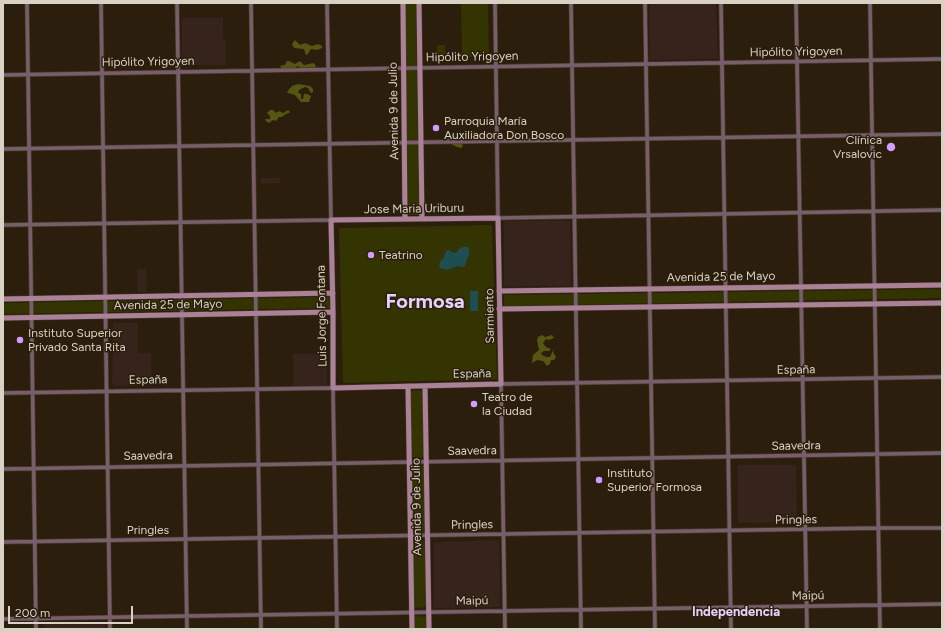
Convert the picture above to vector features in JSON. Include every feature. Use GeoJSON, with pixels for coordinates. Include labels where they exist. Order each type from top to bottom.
{"type":"FeatureCollection","features":[{"type":"Feature","properties":{"kind":"main road","name":"Avenida 9 de Julio"},"geometry":{"type":"LineString","coordinates":[[403,3],[405,219]]}},
{"type":"Feature","properties":{"kind":"main road"},"geometry":{"type":"LineString","coordinates":[[419,3],[422,219]]}},
{"type":"Feature","properties":{"kind":"main road","name":"Jose Maria Uriburu"},"geometry":{"type":"LineString","coordinates":[[331,220],[498,218]]}},
{"type":"Feature","properties":{"kind":"main road","name":"Sarmiento"},"geometry":{"type":"LineString","coordinates":[[498,218],[501,384]]}},
{"type":"Feature","properties":{"kind":"main road","name":"Luis Jorge Fontana"},"geometry":{"type":"LineString","coordinates":[[331,220],[333,388]]}},
{"type":"Feature","properties":{"kind":"main road","name":"Avenida 25 de Mayo"},"geometry":{"type":"LineString","coordinates":[[499,291],[942,285]]}},
{"type":"Feature","properties":{"kind":"main road","name":"Avenida 25 de Mayo"},"geometry":{"type":"LineString","coordinates":[[3,299],[333,293]]}},
{"type":"Feature","properties":{"kind":"main road"},"geometry":{"type":"LineString","coordinates":[[499,309],[942,303]]}},
{"type":"Feature","properties":{"kind":"main road","name":"Avenida 25 de Mayo"},"geometry":{"type":"LineString","coordinates":[[3,318],[333,312]]}},
{"type":"Feature","properties":{"kind":"main road","name":"España"},"geometry":{"type":"LineString","coordinates":[[333,388],[501,384]]}},
{"type":"Feature","properties":{"kind":"main road","name":"Avenida 9 de Julio"},"geometry":{"type":"LineString","coordinates":[[408,386],[412,629]]}},
{"type":"Feature","properties":{"kind":"main road","name":"Avenida 9 de Julio"},"geometry":{"type":"LineString","coordinates":[[426,386],[429,629]]}},
{"type":"Feature","properties":{"kind":"street"},"geometry":{"type":"LineString","coordinates":[[27,3],[36,629]]}},
{"type":"Feature","properties":{"kind":"street"},"geometry":{"type":"LineString","coordinates":[[101,3],[110,629]]}},
{"type":"Feature","properties":{"kind":"street"},"geometry":{"type":"LineString","coordinates":[[177,3],[187,629]]}},
{"type":"Feature","properties":{"kind":"street"},"geometry":{"type":"LineString","coordinates":[[251,3],[261,629]]}},
{"type":"Feature","properties":{"kind":"street","name":"Luis Jorge Fontana"},"geometry":{"type":"LineString","coordinates":[[327,3],[331,220]]}},
{"type":"Feature","properties":{"kind":"street","name":"Sarmiento"},"geometry":{"type":"LineString","coordinates":[[495,3],[498,218]]}},
{"type":"Feature","properties":{"kind":"street"},"geometry":{"type":"LineString","coordinates":[[571,3],[581,629]]}},
{"type":"Feature","properties":{"kind":"street"},"geometry":{"type":"LineString","coordinates":[[645,3],[655,629]]}},
{"type":"Feature","properties":{"kind":"street"},"geometry":{"type":"LineString","coordinates":[[721,3],[731,531],[731,629]]}},
{"type":"Feature","properties":{"kind":"street"},"geometry":{"type":"LineString","coordinates":[[796,3],[807,629]]}},
{"type":"Feature","properties":{"kind":"street"},"geometry":{"type":"LineString","coordinates":[[870,3],[880,629]]}},
{"type":"Feature","properties":{"kind":"street","name":"Hipólito Yrigoyen"},"geometry":{"type":"LineString","coordinates":[[3,75],[942,60]]}},
{"type":"Feature","properties":{"kind":"street"},"geometry":{"type":"LineString","coordinates":[[3,149],[942,134]]}},
{"type":"Feature","properties":{"kind":"street"},"geometry":{"type":"LineString","coordinates":[[498,218],[942,210]]}},
{"type":"Feature","properties":{"kind":"street"},"geometry":{"type":"LineString","coordinates":[[3,225],[331,220]]}},
{"type":"Feature","properties":{"kind":"street","name":"España"},"geometry":{"type":"LineString","coordinates":[[501,384],[942,377]]}},
{"type":"Feature","properties":{"kind":"street","name":"Sarmiento"},"geometry":{"type":"LineString","coordinates":[[501,384],[505,629]]}},
{"type":"Feature","properties":{"kind":"street","name":"Luis Jorge Fontana"},"geometry":{"type":"LineString","coordinates":[[333,388],[337,629]]}},
{"type":"Feature","properties":{"kind":"street","name":"España"},"geometry":{"type":"LineString","coordinates":[[3,393],[183,389],[333,388]]}},
{"type":"Feature","properties":{"kind":"street","name":"Saavedra"},"geometry":{"type":"LineString","coordinates":[[3,469],[108,466],[334,464],[942,454]]}},
{"type":"Feature","properties":{"kind":"street","name":"Pringles"},"geometry":{"type":"LineString","coordinates":[[3,542],[942,528]]}},
{"type":"Feature","properties":{"kind":"street","name":"Maipú"},"geometry":{"type":"LineString","coordinates":[[3,619],[942,604]]}},
{"type":"Feature","properties":{"kind":"shaded area"},"geometry":{"type":"Polygon","coordinates":[[[405,3],[416,3],[419,215],[408,215],[405,3]]]}},
{"type":"Feature","properties":{"kind":"shaded area"},"geometry":{"type":"Polygon","coordinates":[[[488,3],[489,57],[462,57],[461,4],[488,3]]]}},
{"type":"Feature","properties":{"kind":"shaded area"},"geometry":{"type":"Polygon","coordinates":[[[649,3],[716,3],[718,59],[650,60],[649,3]]]}},
{"type":"Feature","properties":{"kind":"shaded area"},"geometry":{"type":"Polygon","coordinates":[[[182,18],[223,18],[223,39],[226,40],[226,65],[182,65],[182,18]]]}},
{"type":"Feature","properties":{"kind":"shaded area"},"geometry":{"type":"Polygon","coordinates":[[[295,40],[300,45],[305,43],[312,46],[318,44],[322,46],[322,48],[317,50],[311,49],[306,55],[304,49],[294,48],[292,44],[295,40]]]}},
{"type":"Feature","properties":{"kind":"shaded area"},"geometry":{"type":"Polygon","coordinates":[[[437,45],[445,45],[446,60],[437,61],[437,45]]]}},
{"type":"Feature","properties":{"kind":"shaded area"},"geometry":{"type":"Polygon","coordinates":[[[287,61],[295,64],[300,61],[304,65],[314,63],[316,66],[314,68],[306,68],[303,70],[298,66],[291,71],[286,68],[282,69],[280,66],[285,65],[287,61]]]}},
{"type":"Feature","properties":{"kind":"shaded area"},"geometry":{"type":"Polygon","coordinates":[[[298,84],[310,86],[313,89],[313,92],[311,93],[308,88],[305,87],[299,90],[298,93],[301,94],[301,99],[303,99],[304,94],[311,96],[309,102],[301,102],[295,95],[287,92],[292,86],[298,84]]]}},
{"type":"Feature","properties":{"kind":"shaded area"},"geometry":{"type":"Polygon","coordinates":[[[270,110],[273,110],[276,113],[279,111],[283,113],[288,110],[290,112],[282,117],[279,117],[276,121],[273,120],[269,123],[265,119],[270,119],[270,116],[267,113],[270,110]]]}},
{"type":"Feature","properties":{"kind":"shaded area"},"geometry":{"type":"Polygon","coordinates":[[[473,131],[481,134],[486,133],[493,140],[461,142],[463,146],[461,148],[453,145],[447,139],[453,136],[465,138],[473,131]]]}},
{"type":"Feature","properties":{"kind":"shaded area"},"geometry":{"type":"Polygon","coordinates":[[[261,178],[281,178],[280,183],[261,184],[261,178]]]}},
{"type":"Feature","properties":{"kind":"shaded area"},"geometry":{"type":"Polygon","coordinates":[[[504,221],[570,221],[571,286],[504,286],[504,221]]]}},
{"type":"Feature","properties":{"kind":"shaded area"},"geometry":{"type":"Polygon","coordinates":[[[492,225],[497,379],[343,383],[339,228],[492,225]]]}},
{"type":"Feature","properties":{"kind":"shaded area"},"geometry":{"type":"Polygon","coordinates":[[[137,269],[146,269],[147,292],[138,292],[137,269]]]}},
{"type":"Feature","properties":{"kind":"shaded area"},"geometry":{"type":"Polygon","coordinates":[[[942,289],[942,298],[504,306],[504,295],[942,289]]]}},
{"type":"Feature","properties":{"kind":"shaded area"},"geometry":{"type":"Polygon","coordinates":[[[329,297],[330,308],[3,314],[3,303],[329,297]]]}},
{"type":"Feature","properties":{"kind":"shaded area"},"geometry":{"type":"Polygon","coordinates":[[[114,323],[138,323],[138,353],[151,353],[152,385],[115,386],[112,383],[114,323]]]}},
{"type":"Feature","properties":{"kind":"shaded area"},"geometry":{"type":"Polygon","coordinates":[[[542,335],[545,337],[552,335],[554,338],[549,340],[546,339],[543,343],[546,347],[551,349],[541,353],[542,355],[550,357],[554,348],[553,352],[556,357],[554,360],[551,360],[550,364],[547,366],[543,361],[537,360],[532,363],[533,355],[539,350],[537,340],[538,337],[542,335]]]}},
{"type":"Feature","properties":{"kind":"shaded area"},"geometry":{"type":"Polygon","coordinates":[[[293,354],[327,354],[327,386],[293,386],[293,354]]]}},
{"type":"Feature","properties":{"kind":"shaded area"},"geometry":{"type":"Polygon","coordinates":[[[411,391],[423,391],[425,455],[421,458],[411,457],[410,394],[411,391]]]}},
{"type":"Feature","properties":{"kind":"shaded area"},"geometry":{"type":"Polygon","coordinates":[[[415,465],[424,466],[426,530],[422,533],[413,532],[411,469],[415,465]]]}},
{"type":"Feature","properties":{"kind":"shaded area"},"geometry":{"type":"Polygon","coordinates":[[[738,465],[796,465],[797,522],[738,523],[738,465]]]}},
{"type":"Feature","properties":{"kind":"shaded area"},"geometry":{"type":"Polygon","coordinates":[[[499,540],[500,607],[434,608],[434,542],[499,540]]]}},
{"type":"Feature","properties":{"kind":"shaded area"},"geometry":{"type":"Polygon","coordinates":[[[413,541],[425,542],[427,605],[423,608],[413,607],[413,541]]]}},
{"type":"Feature","properties":{"kind":"shaded area"},"geometry":{"type":"Polygon","coordinates":[[[417,616],[426,617],[428,629],[414,629],[413,620],[417,616]]]}},
{"type":"Feature","properties":{"kind":"shaded area"},"geometry":{"type":"Polygon","coordinates":[[[103,623],[106,626],[106,629],[42,629],[44,624],[103,623]]]}},
{"type":"Feature","properties":{"kind":"water"},"geometry":{"type":"Polygon","coordinates":[[[468,247],[469,249],[469,256],[465,266],[457,266],[448,270],[439,268],[440,261],[443,259],[446,251],[449,250],[454,253],[460,248],[468,247]]]}},
{"type":"Feature","properties":{"kind":"water"},"geometry":{"type":"Polygon","coordinates":[[[470,291],[478,291],[478,311],[470,311],[470,291]]]}},
{"type":"Feature","properties":{"kind":"place","name":"Parroquia María Auxiliadora Don Bosco"},"geometry":{"type":"Point","coordinates":[436,128]}},
{"type":"Feature","properties":{"kind":"place","name":"Clínica Vrsalovic"},"geometry":{"type":"Point","coordinates":[891,147]}},
{"type":"Feature","properties":{"kind":"place","name":"Teatrino"},"geometry":{"type":"Point","coordinates":[371,255]}},
{"type":"Feature","properties":{"kind":"place","name":"Instituto Superior Privado Santa Rita"},"geometry":{"type":"Point","coordinates":[20,340]}},
{"type":"Feature","properties":{"kind":"place","name":"Teatro de la Ciudad"},"geometry":{"type":"Point","coordinates":[474,404]}},
{"type":"Feature","properties":{"kind":"place","name":"Instituto Superior Formosa"},"geometry":{"type":"Point","coordinates":[599,480]}},
{"type":"Feature","properties":{"kind":"district","name":"Formosa"},"geometry":{"type":"Point","coordinates":[425,302]}},
{"type":"Feature","properties":{"kind":"district","name":"Independencia"},"geometry":{"type":"Point","coordinates":[736,612]}}]}
